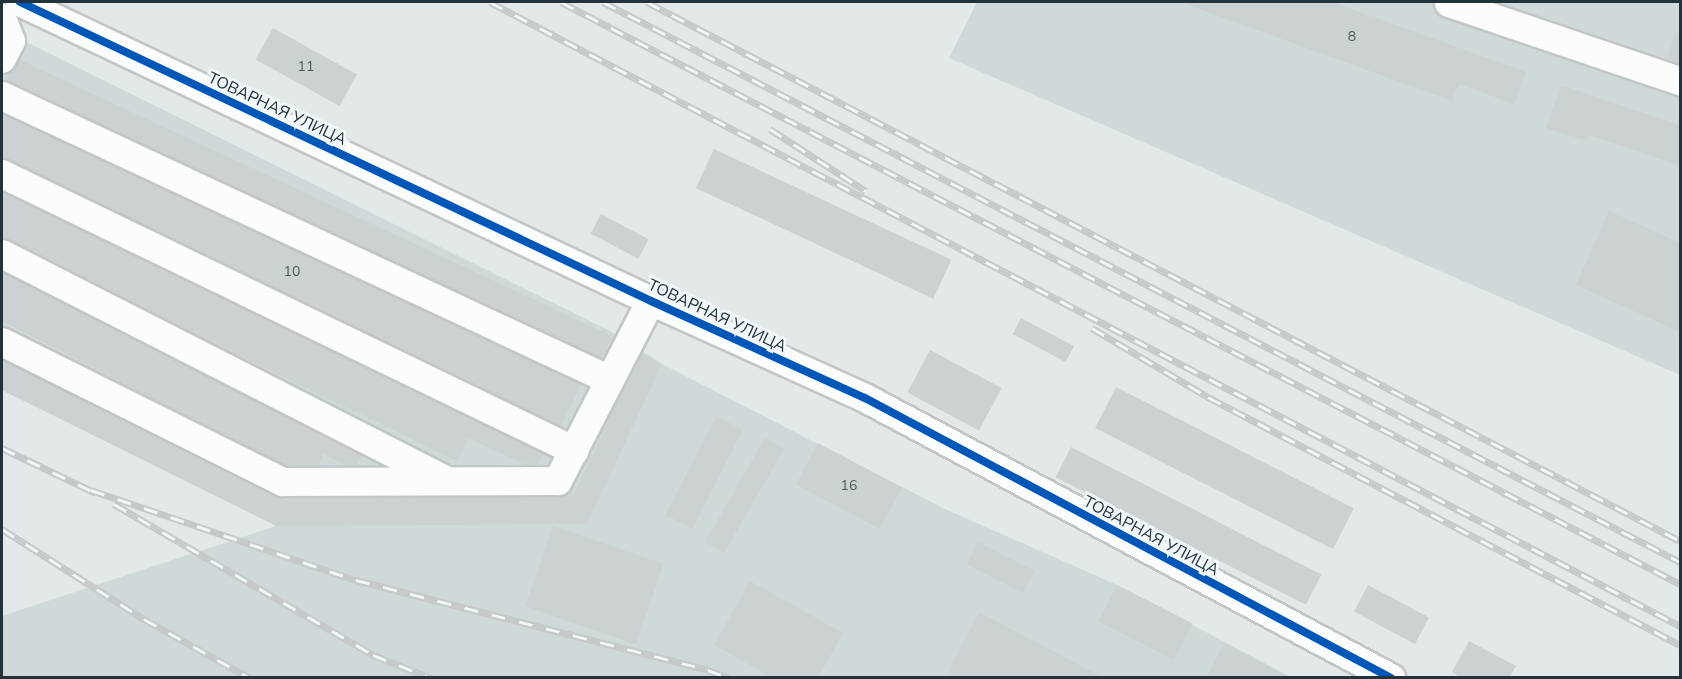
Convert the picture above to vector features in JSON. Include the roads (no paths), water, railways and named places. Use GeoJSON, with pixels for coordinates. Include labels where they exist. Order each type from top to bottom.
{"type":"FeatureCollection","features":[{"type":"Feature","properties":{"kind":"street","name":"ТОВАРНАЯ УЛИЦА"},"geometry":{"type":"LineString","coordinates":[[20,2],[651,301],[865,398],[1391,678]]}},
{"type":"Feature","properties":{"kind":"street"},"geometry":{"type":"LineString","coordinates":[[1455,2],[1680,81]]}},
{"type":"Feature","properties":{"kind":"street"},"geometry":{"type":"LineString","coordinates":[[2,18],[11,41],[2,59]]}},
{"type":"Feature","properties":{"kind":"street"},"geometry":{"type":"LineString","coordinates":[[2,96],[610,380]]}},
{"type":"Feature","properties":{"kind":"street"},"geometry":{"type":"LineString","coordinates":[[2,174],[575,451]]}},
{"type":"Feature","properties":{"kind":"street"},"geometry":{"type":"LineString","coordinates":[[2,254],[452,483]]}},
{"type":"Feature","properties":{"kind":"street"},"geometry":{"type":"LineString","coordinates":[[2,342],[283,482],[558,481],[651,301]]}},
{"type":"Feature","properties":{"kind":"railway"},"geometry":{"type":"LineString","coordinates":[[490,2],[1680,626]]}},
{"type":"Feature","properties":{"kind":"railway"},"geometry":{"type":"LineString","coordinates":[[561,2],[1680,584]]}},
{"type":"Feature","properties":{"kind":"railway"},"geometry":{"type":"LineString","coordinates":[[603,2],[1680,562]]}},
{"type":"Feature","properties":{"kind":"railway"},"geometry":{"type":"LineString","coordinates":[[647,2],[1680,541]]}},
{"type":"Feature","properties":{"kind":"railway"},"geometry":{"type":"LineString","coordinates":[[770,129],[866,191]]}},
{"type":"Feature","properties":{"kind":"railway"},"geometry":{"type":"LineString","coordinates":[[1092,328],[1208,397],[1680,645]]}},
{"type":"Feature","properties":{"kind":"railway"},"geometry":{"type":"LineString","coordinates":[[2,448],[96,493]]}},
{"type":"Feature","properties":{"kind":"railway"},"geometry":{"type":"LineString","coordinates":[[91,490],[356,580],[708,670],[729,678]]}},
{"type":"Feature","properties":{"kind":"railway"},"geometry":{"type":"LineString","coordinates":[[114,504],[373,655],[431,678]]}},
{"type":"Feature","properties":{"kind":"railway"},"geometry":{"type":"LineString","coordinates":[[2,529],[144,619],[250,678]]}}]}
